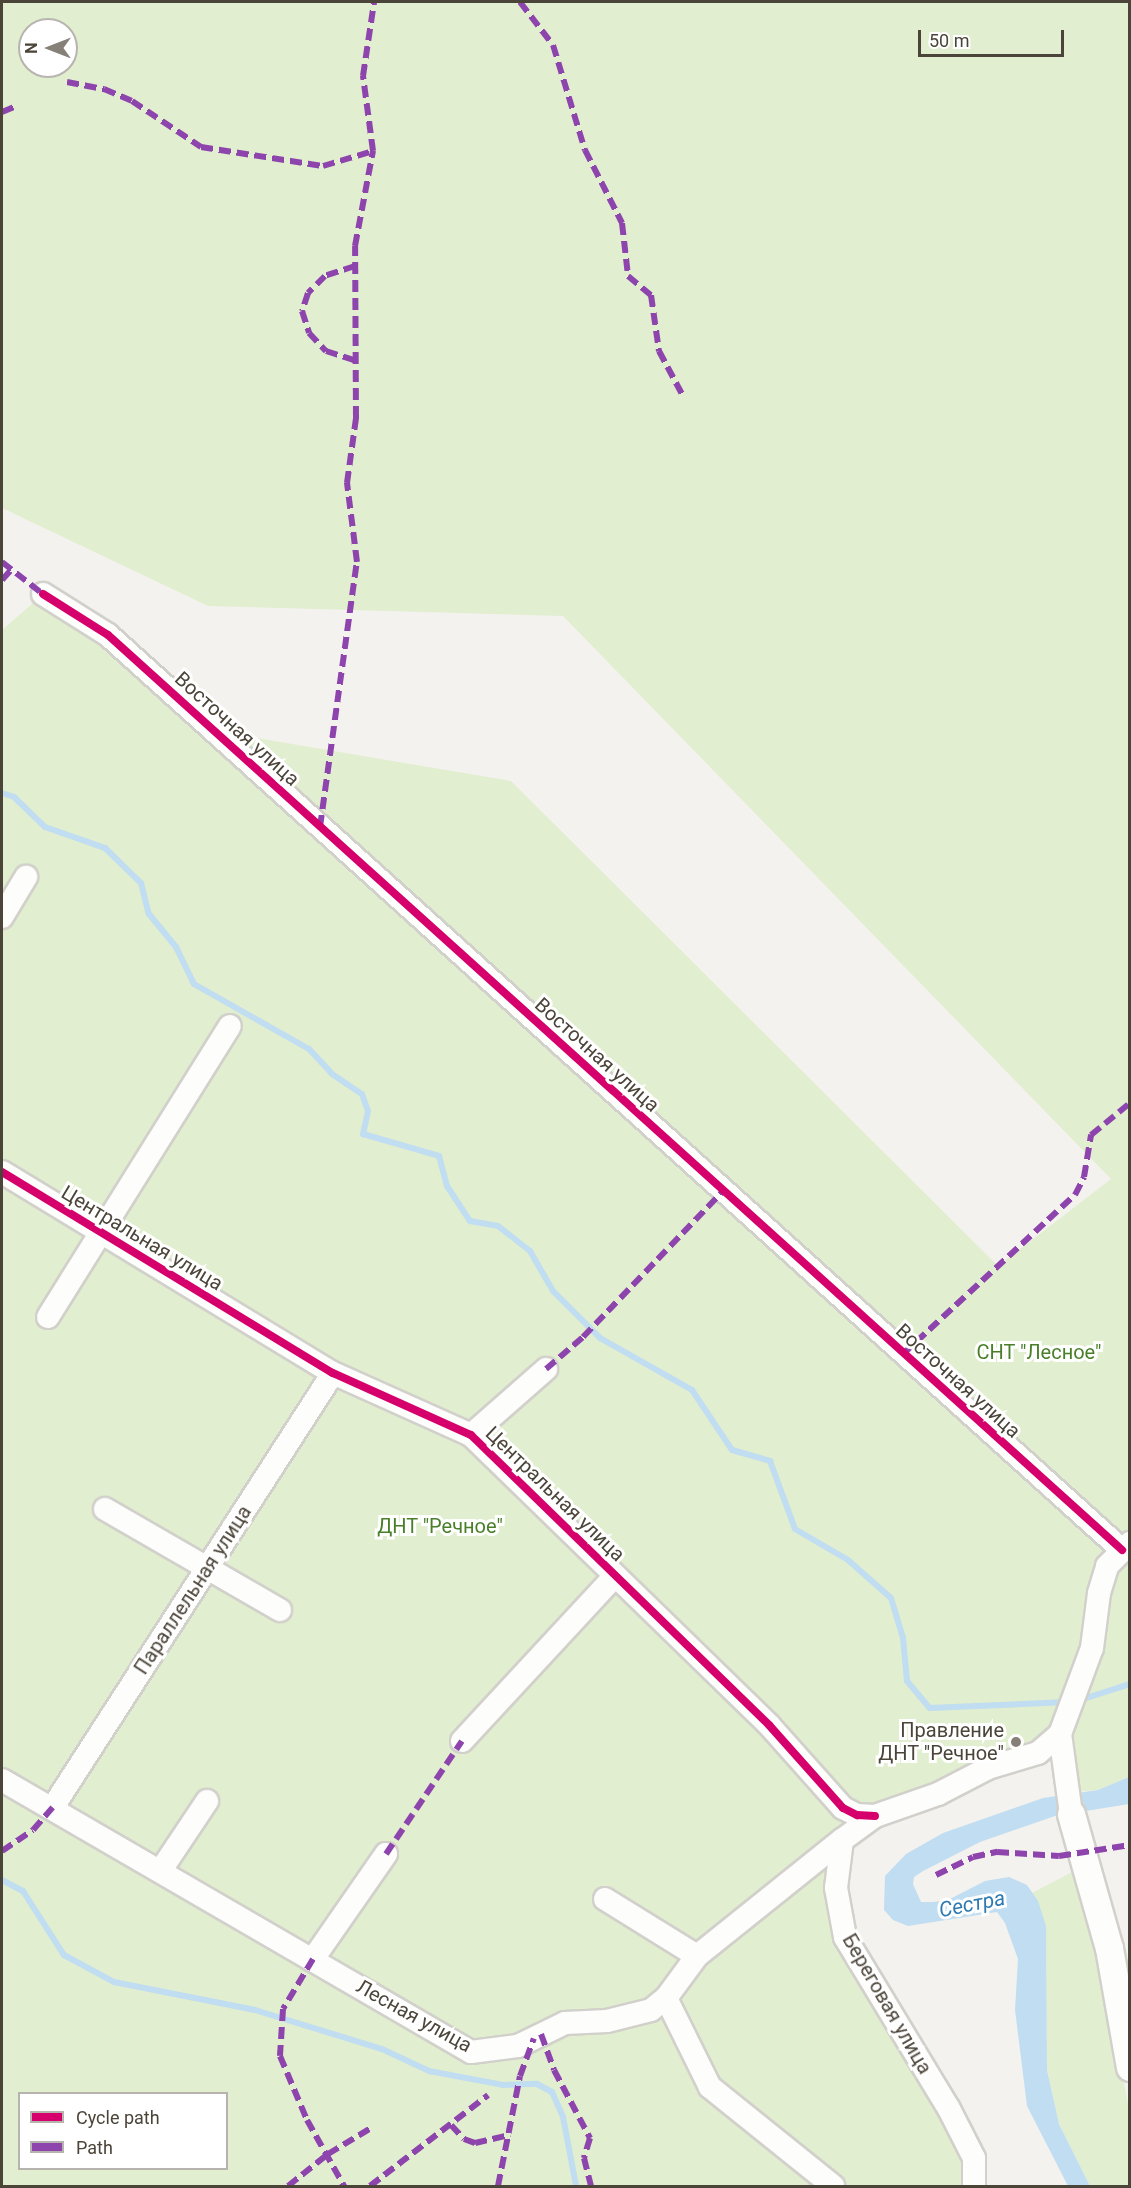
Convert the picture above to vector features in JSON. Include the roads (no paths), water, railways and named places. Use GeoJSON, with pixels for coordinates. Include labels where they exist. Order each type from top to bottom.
{"type":"FeatureCollection","features":[{"type":"Feature","properties":{"kind":"street","name":"Восточная улица"},"geometry":{"type":"LineString","coordinates":[[44,594],[108,634],[1126,1547]]}},
{"type":"Feature","properties":{"kind":"street"},"geometry":{"type":"LineString","coordinates":[[2,917],[26,877]]}},
{"type":"Feature","properties":{"kind":"street"},"geometry":{"type":"LineString","coordinates":[[48,1317],[230,1026]]}},
{"type":"Feature","properties":{"kind":"street","name":"Центральная улица"},"geometry":{"type":"LineString","coordinates":[[2,1172],[333,1373],[471,1435],[769,1725],[843,1808],[856,1815],[875,1816]]}},
{"type":"Feature","properties":{"kind":"street"},"geometry":{"type":"LineString","coordinates":[[471,1435],[546,1369]]}},
{"type":"Feature","properties":{"kind":"street","name":"Параллельная улица"},"geometry":{"type":"LineString","coordinates":[[52,1808],[333,1373]]}},
{"type":"Feature","properties":{"kind":"street"},"geometry":{"type":"LineString","coordinates":[[105,1509],[280,1610]]}},
{"type":"Feature","properties":{"kind":"street"},"geometry":{"type":"LineString","coordinates":[[842,1840],[875,1816],[938,1794],[988,1768],[1038,1753],[1060,1734],[1076,1697],[1092,1648],[1104,1575],[1126,1547]]}},
{"type":"Feature","properties":{"kind":"street"},"geometry":{"type":"LineString","coordinates":[[462,1741],[615,1576]]}},
{"type":"Feature","properties":{"kind":"street"},"geometry":{"type":"LineString","coordinates":[[1060,1734],[1068,1803],[1109,1948],[1130,2067]]}},
{"type":"Feature","properties":{"kind":"street","name":"Лесная улица"},"geometry":{"type":"LineString","coordinates":[[2,1780],[161,1870],[471,2052],[518,2046],[565,2023],[633,2016],[651,2010],[666,1998],[697,1956],[842,1840]]}},
{"type":"Feature","properties":{"kind":"street"},"geometry":{"type":"LineString","coordinates":[[161,1870],[207,1801]]}},
{"type":"Feature","properties":{"kind":"street","name":"Береговая улица"},"geometry":{"type":"LineString","coordinates":[[842,1840],[836,1888],[845,1937],[949,2109],[974,2158],[974,2187]]}},
{"type":"Feature","properties":{"kind":"street"},"geometry":{"type":"LineString","coordinates":[[313,1959],[386,1854]]}},
{"type":"Feature","properties":{"kind":"street"},"geometry":{"type":"LineString","coordinates":[[605,1899],[697,1956]]}},
{"type":"Feature","properties":{"kind":"street"},"geometry":{"type":"LineString","coordinates":[[666,1998],[710,2086],[833,2187]]}},
{"type":"Feature","properties":{"kind":"water","name":"Сестра"},"geometry":{"type":"Polygon","coordinates":[[[1129,1777],[1129,1804],[1055,1816],[980,1842],[914,1877],[913,1884],[921,1902],[948,1900],[985,1881],[1009,1877],[1027,1885],[1038,1901],[1046,1926],[1047,2070],[1059,2124],[1090,2186],[1068,2186],[1027,2106],[1015,2010],[1018,1959],[1005,1923],[997,1912],[908,1926],[893,1920],[884,1910],[885,1876],[906,1854],[943,1833],[1043,1798],[1098,1790],[1129,1777]]]}},
{"type":"Feature","properties":{"kind":"waterway"},"geometry":{"type":"LineString","coordinates":[[2,793],[14,797],[45,827],[105,848],[141,883],[149,914],[176,947],[194,984],[309,1049],[332,1074],[362,1094],[368,1111],[363,1134],[439,1156],[447,1186],[470,1221],[498,1226],[530,1251],[553,1291],[600,1338],[692,1390],[732,1450],[770,1461],[795,1529],[848,1560],[891,1598],[903,1638],[907,1681],[930,1708],[1067,1702]]}},
{"type":"Feature","properties":{"kind":"waterway"},"geometry":{"type":"LineString","coordinates":[[1080,1700],[1130,1684]]}},
{"type":"Feature","properties":{"kind":"waterway"},"geometry":{"type":"LineString","coordinates":[[2,1880],[23,1891],[64,1955],[114,1982],[255,2010],[382,2049],[429,2071],[503,2085],[537,2084],[552,2092],[563,2117],[576,2186]]}},
{"type":"Feature","properties":{"kind":"place","name":"Правление ДНТ \"Речное\""},"geometry":{"type":"Point","coordinates":[1016,1742]}},
{"type":"Feature","properties":{"kind":"park label","name":"СНТ \"Лесное\""},"geometry":{"type":"Point","coordinates":[1039,1352]}},
{"type":"Feature","properties":{"kind":"park label","name":"ДНТ \"Речное\""},"geometry":{"type":"Point","coordinates":[440,1526]}}]}
